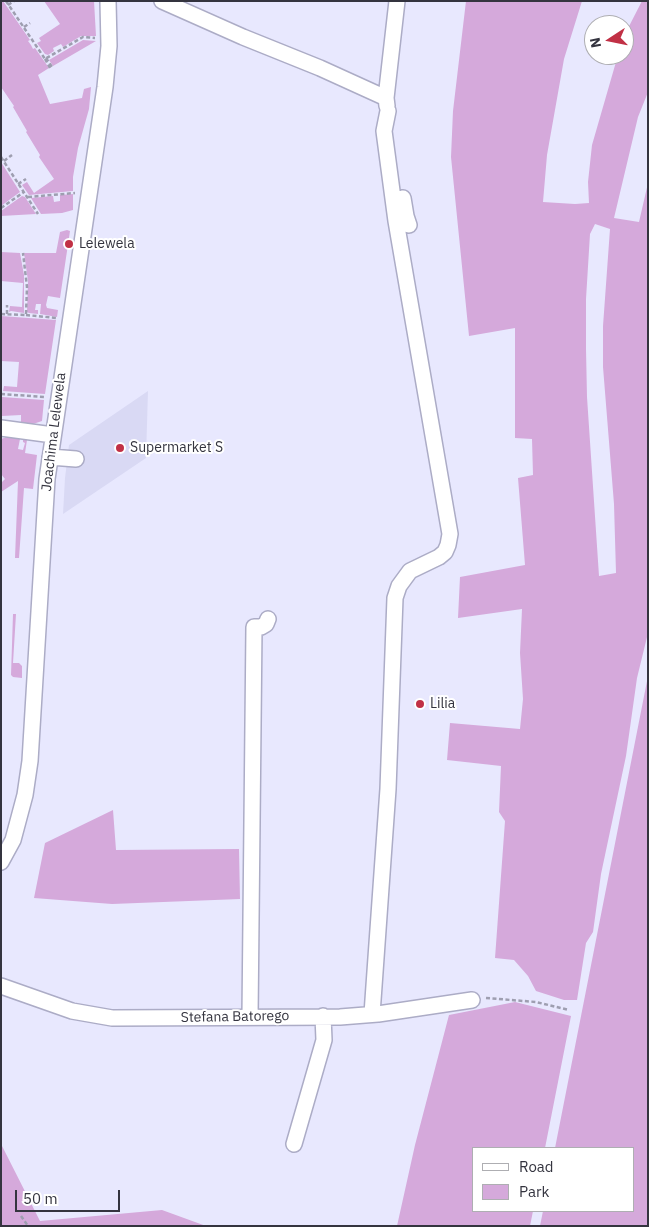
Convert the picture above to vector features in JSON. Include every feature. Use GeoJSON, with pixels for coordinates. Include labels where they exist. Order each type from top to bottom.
{"type":"FeatureCollection","features":[{"type":"Feature","properties":{"kind":"street","name":"Joachima Lelewela"},"geometry":{"type":"LineString","coordinates":[[1,862],[13,840],[25,795],[30,760],[47,479],[105,87],[109,46],[108,1]]}},
{"type":"Feature","properties":{"kind":"street"},"geometry":{"type":"LineString","coordinates":[[162,1],[242,37],[320,68],[387,104],[393,122],[404,207],[410,225]]}},
{"type":"Feature","properties":{"kind":"street"},"geometry":{"type":"LineString","coordinates":[[372,1014],[388,789],[395,598],[399,586],[410,571],[439,557],[445,552],[450,534],[396,220],[384,131],[397,1]]}},
{"type":"Feature","properties":{"kind":"street"},"geometry":{"type":"LineString","coordinates":[[1,428],[53,435]]}},
{"type":"Feature","properties":{"kind":"street"},"geometry":{"type":"LineString","coordinates":[[50,457],[76,459]]}},
{"type":"Feature","properties":{"kind":"street"},"geometry":{"type":"LineString","coordinates":[[250,1016],[254,627],[261,627],[266,624],[268,619]]}},
{"type":"Feature","properties":{"kind":"street","name":"Stefana Batorego"},"geometry":{"type":"LineString","coordinates":[[1,986],[72,1011],[112,1018],[340,1017],[472,1000]]}},
{"type":"Feature","properties":{"kind":"street"},"geometry":{"type":"LineString","coordinates":[[294,1144],[324,1040],[323,1016]]}},
{"type":"Feature","properties":{"kind":"path"},"geometry":{"type":"LineString","coordinates":[[6,1],[51,67]]}},
{"type":"Feature","properties":{"kind":"path"},"geometry":{"type":"LineString","coordinates":[[8,5],[14,1]]}},
{"type":"Feature","properties":{"kind":"path"},"geometry":{"type":"LineString","coordinates":[[24,27],[30,23]]}},
{"type":"Feature","properties":{"kind":"path"},"geometry":{"type":"LineString","coordinates":[[45,59],[83,37],[98,39]]}},
{"type":"Feature","properties":{"kind":"path"},"geometry":{"type":"LineString","coordinates":[[4,161],[12,155]]}},
{"type":"Feature","properties":{"kind":"path"},"geometry":{"type":"LineString","coordinates":[[1,158],[38,214]]}},
{"type":"Feature","properties":{"kind":"path"},"geometry":{"type":"LineString","coordinates":[[18,184],[26,179]]}},
{"type":"Feature","properties":{"kind":"path"},"geometry":{"type":"LineString","coordinates":[[1,208],[24,192]]}},
{"type":"Feature","properties":{"kind":"path"},"geometry":{"type":"LineString","coordinates":[[28,197],[75,193]]}},
{"type":"Feature","properties":{"kind":"path"},"geometry":{"type":"LineString","coordinates":[[23,253],[27,287],[26,315]]}},
{"type":"Feature","properties":{"kind":"path"},"geometry":{"type":"LineString","coordinates":[[7,305],[7,314]]}},
{"type":"Feature","properties":{"kind":"path"},"geometry":{"type":"LineString","coordinates":[[1,314],[60,318]]}},
{"type":"Feature","properties":{"kind":"path"},"geometry":{"type":"LineString","coordinates":[[1,394],[48,397]]}},
{"type":"Feature","properties":{"kind":"path"},"geometry":{"type":"LineString","coordinates":[[472,1000],[490,998],[536,1002],[569,1010]]}},
{"type":"Feature","properties":{"kind":"path"},"geometry":{"type":"LineString","coordinates":[[22,1216],[28,1226]]}},
{"type":"Feature","properties":{"kind":"shaded area"},"geometry":{"type":"Polygon","coordinates":[[[148,391],[146,458],[63,514],[69,445],[148,391]]]}},
{"type":"Feature","properties":{"kind":"green space"},"geometry":{"type":"Polygon","coordinates":[[[1,1],[3,1],[30,40],[28,41],[33,49],[35,48],[49,68],[38,75],[50,104],[82,98],[84,89],[91,87],[89,109],[78,148],[73,177],[73,191],[29,195],[22,185],[27,182],[34,193],[54,179],[39,157],[40,155],[26,132],[14,106],[1,87],[1,1]]]}},
{"type":"Feature","properties":{"kind":"green space"},"geometry":{"type":"Polygon","coordinates":[[[44,1],[94,1],[96,36],[81,36],[63,47],[61,44],[53,48],[54,51],[48,55],[45,54],[37,43],[41,41],[39,38],[60,24],[44,1]]]}},
{"type":"Feature","properties":{"kind":"green space"},"geometry":{"type":"Polygon","coordinates":[[[466,1],[582,1],[564,59],[547,155],[543,202],[589,203],[588,182],[592,145],[615,65],[634,65],[634,17],[642,1],[648,1],[648,92],[638,117],[614,218],[639,222],[648,183],[648,633],[637,678],[626,756],[601,874],[593,932],[586,943],[577,1000],[564,1000],[536,991],[528,976],[514,960],[495,958],[505,821],[499,812],[501,766],[447,760],[450,723],[520,729],[523,699],[520,653],[522,609],[458,618],[460,577],[525,565],[518,478],[533,475],[532,439],[515,438],[515,328],[469,336],[451,157],[453,111],[466,1]],[[595,224],[590,234],[586,299],[586,349],[587,397],[599,576],[616,573],[614,504],[603,367],[603,326],[610,229],[595,224]]]}},
{"type":"Feature","properties":{"kind":"green space"},"geometry":{"type":"Polygon","coordinates":[[[83,40],[96,41],[53,66],[49,60],[83,40]]]}},
{"type":"Feature","properties":{"kind":"green space"},"geometry":{"type":"Polygon","coordinates":[[[1,162],[20,192],[1,206],[1,162]]]}},
{"type":"Feature","properties":{"kind":"green space"},"geometry":{"type":"Polygon","coordinates":[[[73,194],[73,210],[62,213],[41,214],[31,198],[53,196],[54,202],[60,201],[60,195],[73,194]]]}},
{"type":"Feature","properties":{"kind":"green space"},"geometry":{"type":"Polygon","coordinates":[[[22,196],[25,197],[36,214],[1,216],[1,211],[22,196]]]}},
{"type":"Feature","properties":{"kind":"green space"},"geometry":{"type":"Polygon","coordinates":[[[70,231],[60,298],[48,296],[46,305],[47,308],[58,310],[57,317],[40,314],[41,304],[36,304],[35,310],[38,310],[38,314],[29,313],[27,312],[28,281],[24,253],[56,253],[60,232],[70,231]]]}},
{"type":"Feature","properties":{"kind":"green space"},"geometry":{"type":"Polygon","coordinates":[[[1,252],[20,253],[24,275],[24,313],[9,312],[10,306],[22,307],[23,283],[1,281],[1,252]]]}},
{"type":"Feature","properties":{"kind":"green space"},"geometry":{"type":"Polygon","coordinates":[[[1,316],[56,320],[45,394],[3,391],[4,386],[17,387],[19,362],[1,361],[1,316]]]}},
{"type":"Feature","properties":{"kind":"green space"},"geometry":{"type":"Polygon","coordinates":[[[2,397],[44,400],[42,421],[21,426],[21,415],[2,416],[2,397]]]}},
{"type":"Feature","properties":{"kind":"green space"},"geometry":{"type":"Polygon","coordinates":[[[7,437],[20,439],[18,449],[23,450],[25,443],[23,440],[27,440],[25,453],[37,455],[33,489],[24,488],[19,558],[15,558],[18,481],[1,492],[1,483],[5,479],[1,474],[1,439],[7,437]]]}},
{"type":"Feature","properties":{"kind":"green space"},"geometry":{"type":"Polygon","coordinates":[[[13,614],[16,614],[13,663],[19,663],[22,666],[22,678],[11,675],[13,614]]]}},
{"type":"Feature","properties":{"kind":"green space"},"geometry":{"type":"Polygon","coordinates":[[[648,676],[648,1226],[540,1226],[543,1212],[634,1212],[634,1147],[555,1147],[648,676]]]}},
{"type":"Feature","properties":{"kind":"green space"},"geometry":{"type":"Polygon","coordinates":[[[113,810],[116,850],[239,849],[240,899],[112,904],[34,898],[45,843],[113,810]]]}},
{"type":"Feature","properties":{"kind":"green space"},"geometry":{"type":"Polygon","coordinates":[[[515,1002],[571,1016],[545,1147],[472,1147],[472,1212],[533,1212],[530,1226],[397,1226],[415,1145],[449,1015],[515,1002]]]}},
{"type":"Feature","properties":{"kind":"green space"},"geometry":{"type":"Polygon","coordinates":[[[1,1144],[40,1221],[162,1210],[206,1226],[1,1226],[1,1144]]]}},
{"type":"Feature","properties":{"kind":"place","name":"Lelewela"},"geometry":{"type":"Point","coordinates":[69,244]}},
{"type":"Feature","properties":{"kind":"place","name":"Supermarket S"},"geometry":{"type":"Point","coordinates":[120,448]}},
{"type":"Feature","properties":{"kind":"place","name":"Lilia"},"geometry":{"type":"Point","coordinates":[420,704]}}]}
